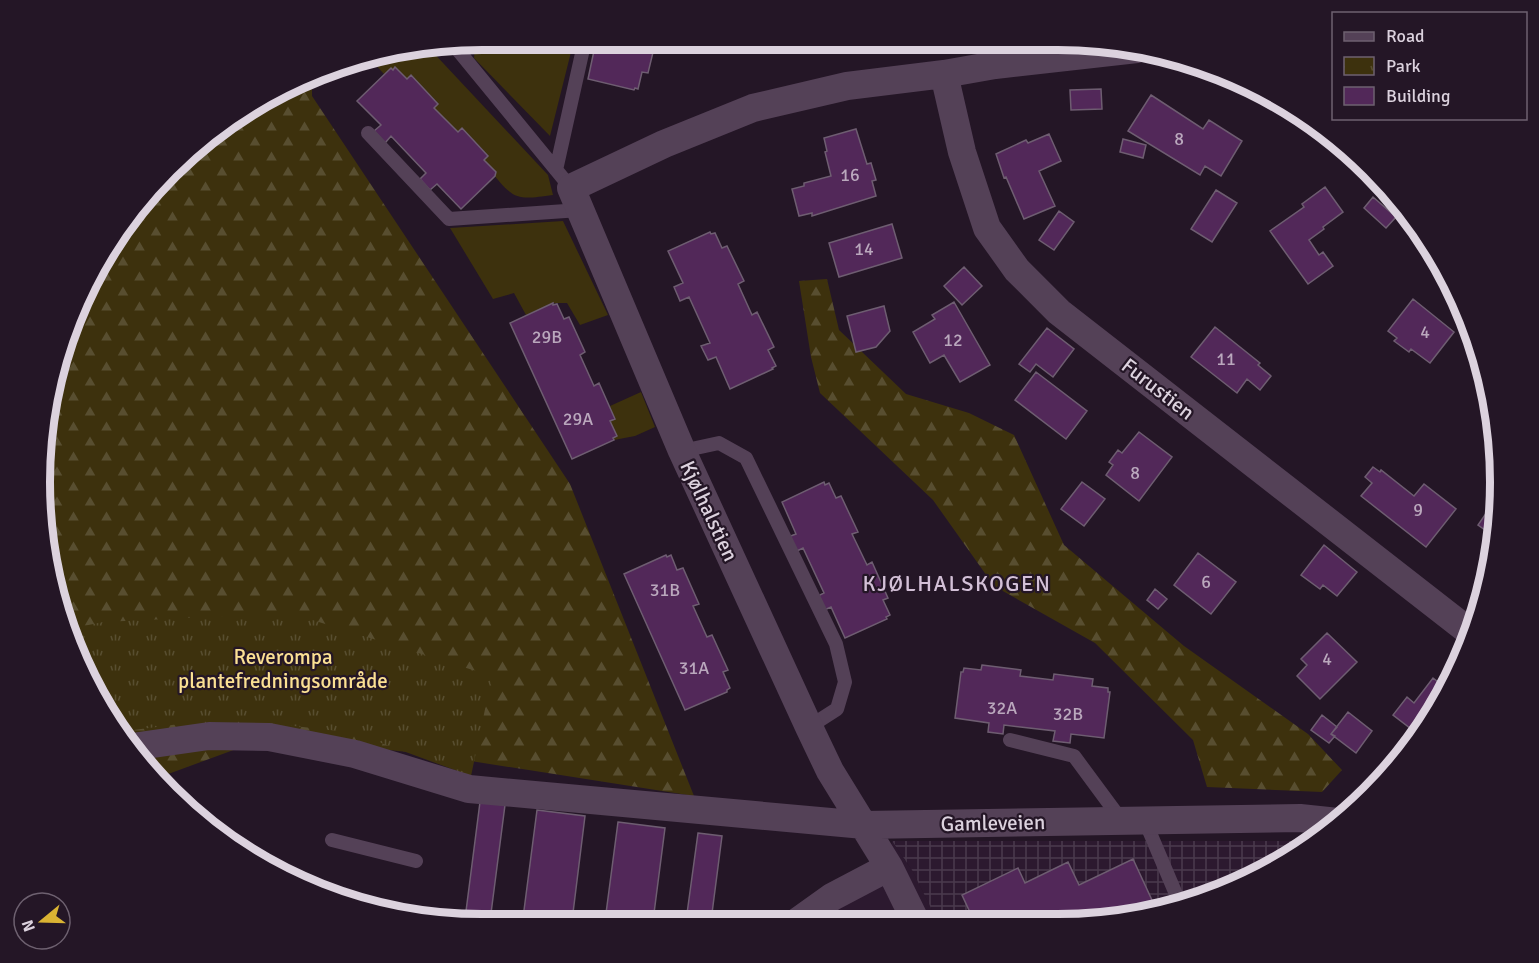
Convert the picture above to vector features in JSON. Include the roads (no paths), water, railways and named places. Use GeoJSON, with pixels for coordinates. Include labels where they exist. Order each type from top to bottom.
{"type":"FeatureCollection","features":[{"type":"Feature","properties":{"kind":"street"},"geometry":{"type":"LineString","coordinates":[[569,189],[664,144],[753,108],[847,86],[944,74],[994,65],[1107,52]]}},
{"type":"Feature","properties":{"kind":"street","name":"Furustien"},"geometry":{"type":"LineString","coordinates":[[944,74],[962,152],[987,228],[1017,270],[1059,312],[1464,628]]}},
{"type":"Feature","properties":{"kind":"street","name":"Kjølhalstien"},"geometry":{"type":"LineString","coordinates":[[569,189],[682,451],[809,727],[830,771],[889,867],[912,914]]}},
{"type":"Feature","properties":{"kind":"street","name":"Gamleveien"},"geometry":{"type":"LineString","coordinates":[[140,746],[208,736],[269,737],[355,754],[469,789],[864,825],[1300,818],[1324,821]]}},
{"type":"Feature","properties":{"kind":"street"},"geometry":{"type":"LineString","coordinates":[[808,914],[832,897],[889,867]]}},
{"type":"Feature","properties":{"kind":"lane","name":"Kjølhalstien"},"geometry":{"type":"LineString","coordinates":[[458,50],[569,189]]}},
{"type":"Feature","properties":{"kind":"lane"},"geometry":{"type":"LineString","coordinates":[[368,133],[449,219],[569,189],[584,50]]}},
{"type":"Feature","properties":{"kind":"lane"},"geometry":{"type":"LineString","coordinates":[[983,50],[994,65]]}},
{"type":"Feature","properties":{"kind":"lane"},"geometry":{"type":"LineString","coordinates":[[682,451],[719,443],[746,458],[836,644],[845,682],[837,709],[809,727]]}},
{"type":"Feature","properties":{"kind":"lane"},"geometry":{"type":"LineString","coordinates":[[1010,740],[1074,756],[1133,821],[1176,897]]}},
{"type":"Feature","properties":{"kind":"lane"},"geometry":{"type":"LineString","coordinates":[[332,840],[416,861]]}},
{"type":"Feature","properties":{"kind":"district","name":"KJØLHALSKOGEN"},"geometry":{"type":"Point","coordinates":[957,583]}},
{"type":"Feature","properties":{"kind":"park label","name":"Reverompa plantefredningsområde"},"geometry":{"type":"Point","coordinates":[283,669]}}]}
